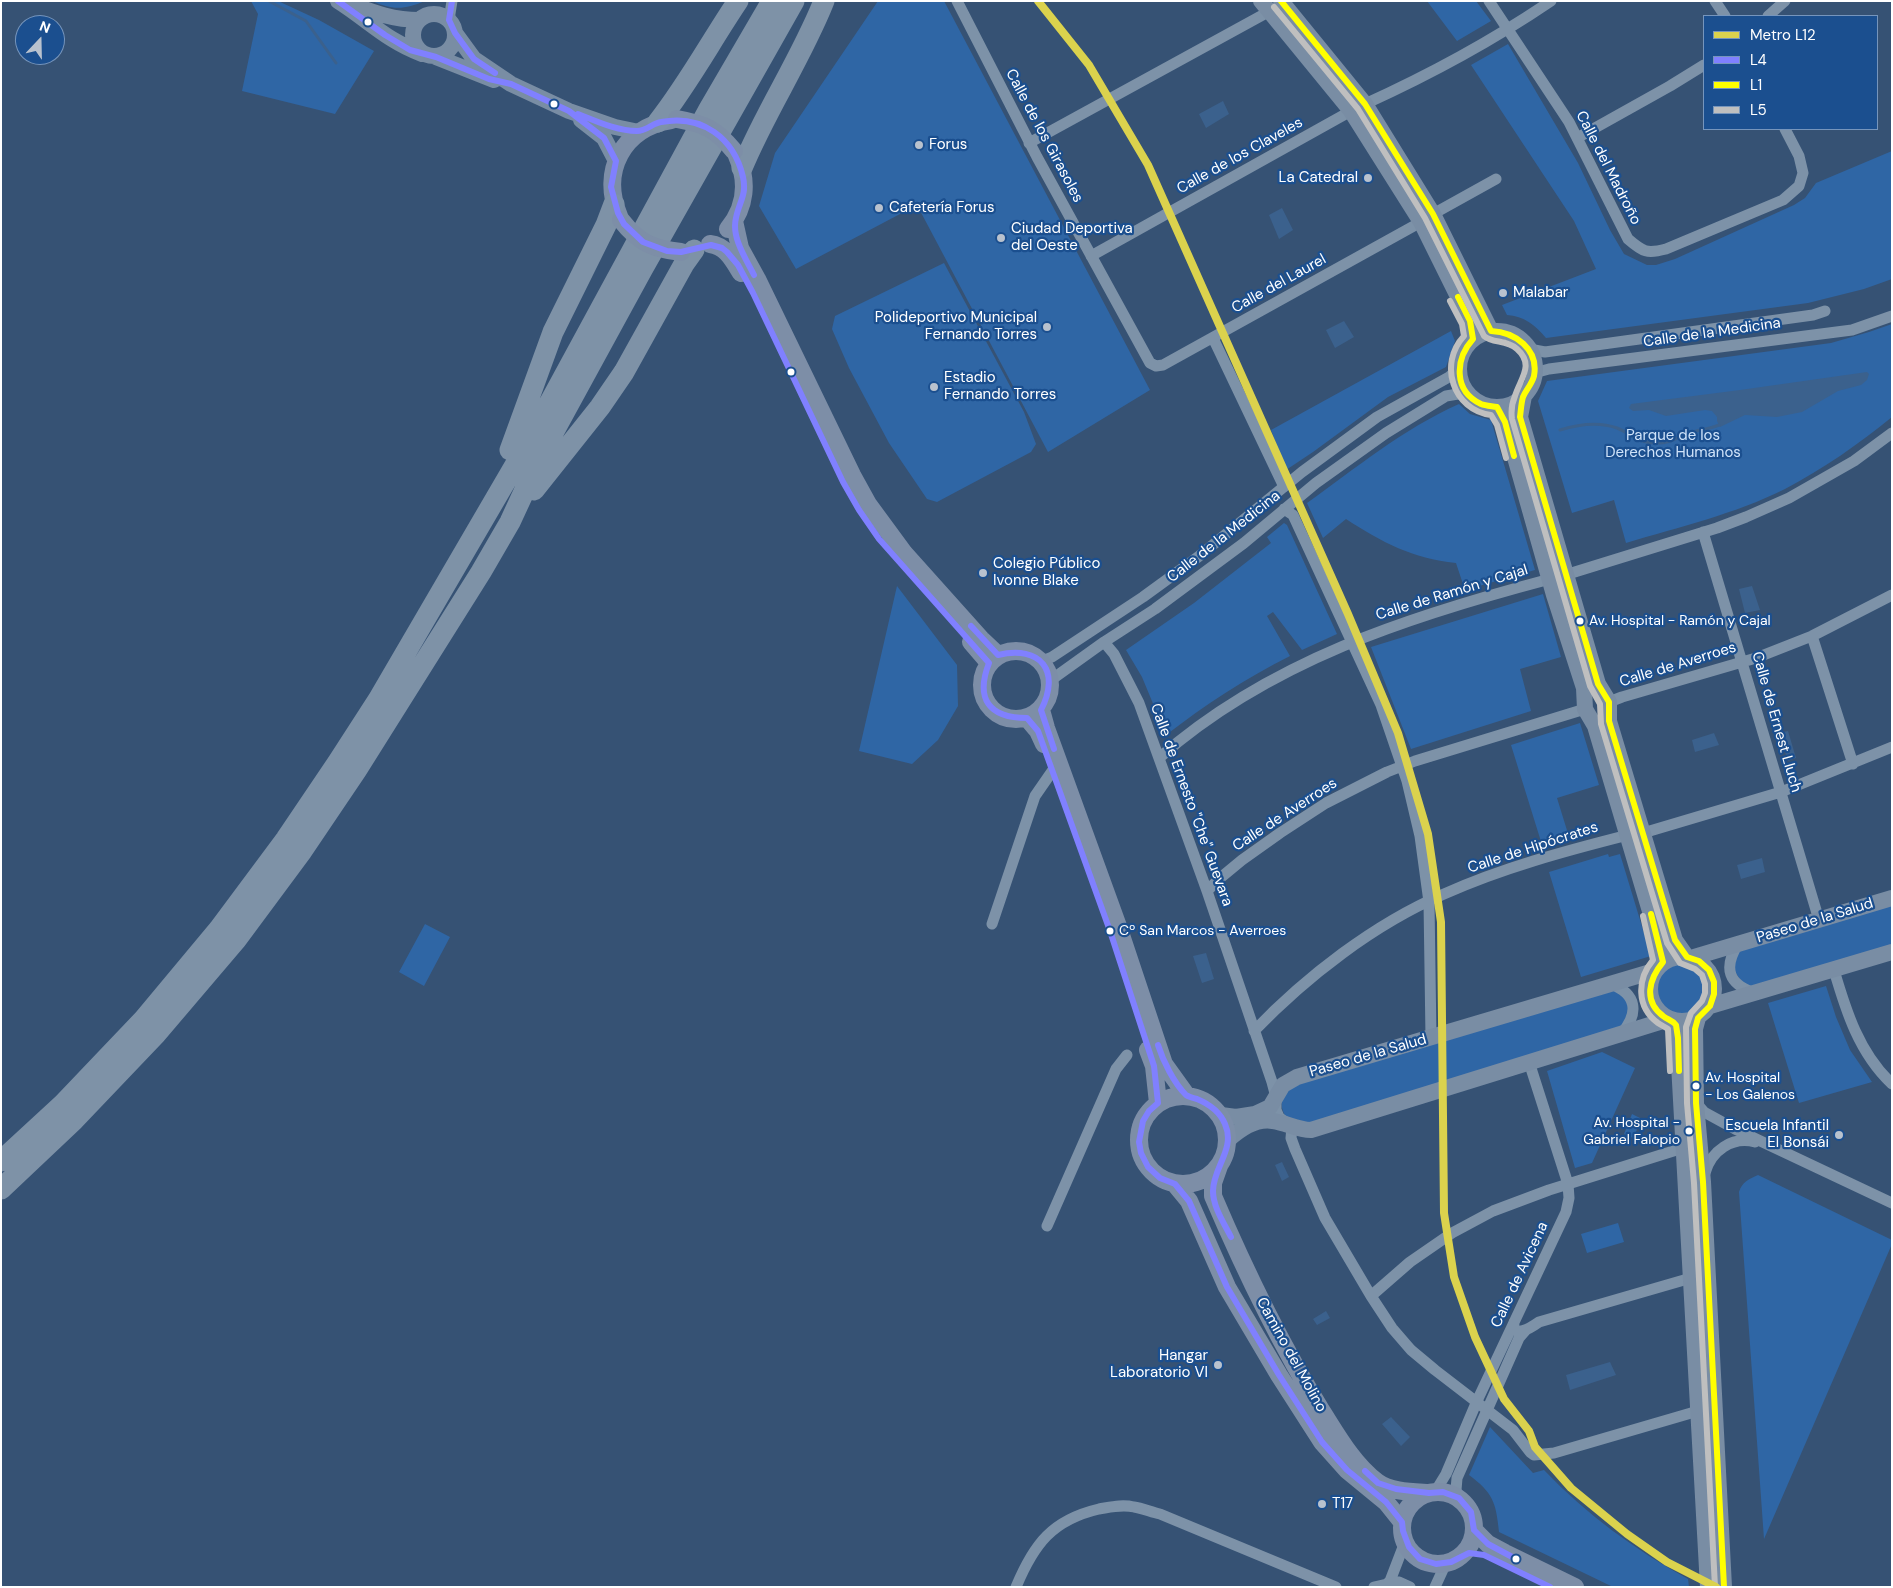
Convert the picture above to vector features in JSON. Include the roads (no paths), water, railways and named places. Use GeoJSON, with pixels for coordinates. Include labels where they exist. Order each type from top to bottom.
{"type":"FeatureCollection","features":[{"type":"Feature","properties":{"kind":"highway"},"geometry":{"type":"LineString","coordinates":[[668,121],[679,95],[718,30],[738,1]]}},
{"type":"Feature","properties":{"kind":"highway"},"geometry":{"type":"LineString","coordinates":[[1,1161],[63,1104],[144,1019],[225,922],[286,839],[378,700],[489,510],[708,109],[772,1]]}},
{"type":"Feature","properties":{"kind":"highway"},"geometry":{"type":"LineString","coordinates":[[1,1189],[74,1120],[156,1034],[236,940],[302,851],[361,763],[510,522],[541,455],[642,270],[794,1]]}},
{"type":"Feature","properties":{"kind":"highway"},"geometry":{"type":"LineString","coordinates":[[738,159],[757,132],[809,37],[824,1]]}},
{"type":"Feature","properties":{"kind":"highway"},"geometry":{"type":"LineString","coordinates":[[489,510],[490,497],[518,431],[553,332],[606,225],[618,212]]}},
{"type":"Feature","properties":{"kind":"highway"},"geometry":{"type":"LineString","coordinates":[[510,522],[521,511],[533,492],[600,407],[624,372],[684,264],[695,249]]}},
{"type":"Feature","properties":{"kind":"main road"},"geometry":{"type":"LineString","coordinates":[[338,1],[382,34],[406,48],[488,79],[511,84]]}},
{"type":"Feature","properties":{"kind":"main road"},"geometry":{"type":"LineString","coordinates":[[344,1],[377,14],[398,19],[419,20],[430,14],[438,14],[452,26],[474,59],[511,84],[569,111],[615,127],[639,132]]}},
{"type":"Feature","properties":{"kind":"main road"},"geometry":{"type":"LineString","coordinates":[[1275,3],[1358,108],[1427,218],[1491,331]]}},
{"type":"Feature","properties":{"kind":"main road"},"geometry":{"type":"LineString","coordinates":[[419,20],[413,31],[412,38],[418,50],[430,56],[443,55],[452,48],[455,41],[452,26]]}},
{"type":"Feature","properties":{"kind":"main road"},"geometry":{"type":"LineString","coordinates":[[569,111],[604,138],[616,161]]}},
{"type":"Feature","properties":{"kind":"main road"},"geometry":{"type":"LineString","coordinates":[[695,249],[723,234],[734,221],[742,203],[744,185],[738,159],[721,135],[699,123],[668,121],[639,132],[626,144],[616,161],[612,174],[612,187],[618,212],[630,231],[645,243],[661,250],[695,249],[716,244],[727,251],[748,285],[859,510],[884,544],[976,647],[993,659]]}},
{"type":"Feature","properties":{"kind":"main road"},"geometry":{"type":"LineString","coordinates":[[1427,218],[1470,321],[1474,339]]}},
{"type":"Feature","properties":{"kind":"main road"},"geometry":{"type":"LineString","coordinates":[[734,221],[740,248],[868,504],[904,553],[982,639],[993,659]]}},
{"type":"Feature","properties":{"kind":"main road"},"geometry":{"type":"LineString","coordinates":[[1524,396],[1511,404],[1497,407],[1482,404],[1470,396],[1461,384],[1458,369],[1461,355],[1474,339],[1491,331],[1511,334],[1523,342],[1529,349],[1534,365],[1534,373],[1532,384],[1524,396],[1520,417],[1584,688],[1587,708],[1675,940],[1689,957]]}},
{"type":"Feature","properties":{"kind":"main road"},"geometry":{"type":"LineString","coordinates":[[1497,407],[1505,422],[1557,577],[1607,703],[1609,721],[1635,834],[1659,967]]}},
{"type":"Feature","properties":{"kind":"main road"},"geometry":{"type":"LineString","coordinates":[[1009,650],[1021,650],[1042,661],[1051,680],[1048,698],[1034,714],[1012,719],[998,715],[987,704],[982,691],[982,676],[993,659],[1009,650]]}},
{"type":"Feature","properties":{"kind":"main road"},"geometry":{"type":"LineString","coordinates":[[1587,708],[1593,693],[1607,703]]}},
{"type":"Feature","properties":{"kind":"main road"},"geometry":{"type":"LineString","coordinates":[[1587,708],[1600,717],[1607,703]]}},
{"type":"Feature","properties":{"kind":"main road"},"geometry":{"type":"LineString","coordinates":[[1034,714],[1038,731],[1110,932],[1154,1066],[1158,1103]]}},
{"type":"Feature","properties":{"kind":"main road"},"geometry":{"type":"LineString","coordinates":[[1034,714],[1046,728],[1119,929],[1164,1064],[1187,1096]]}},
{"type":"Feature","properties":{"kind":"main road","name":"Paseo de la Salud"},"geometry":{"type":"LineString","coordinates":[[1689,957],[1892,898]]}},
{"type":"Feature","properties":{"kind":"main road"},"geometry":{"type":"LineString","coordinates":[[1710,1006],[1892,952]]}},
{"type":"Feature","properties":{"kind":"main road"},"geometry":{"type":"LineString","coordinates":[[1228,1140],[1241,1128],[1258,1122],[1273,1120],[1292,1127],[1311,1130],[1622,1033],[1671,1020],[1690,1021],[1698,1018],[1710,1006],[1714,994],[1714,982],[1709,970],[1699,961],[1689,957],[1675,957],[1659,967],[1650,983],[1650,996],[1655,1008],[1671,1020],[1677,1028],[1708,1587]]}},
{"type":"Feature","properties":{"kind":"main road","name":"Paseo de la Salud"},"geometry":{"type":"LineString","coordinates":[[1221,1115],[1236,1117],[1255,1114],[1270,1106],[1283,1085],[1298,1077],[1611,984],[1659,967]]}},
{"type":"Feature","properties":{"kind":"main road"},"geometry":{"type":"LineString","coordinates":[[1698,1018],[1695,1029],[1696,1103],[1703,1182],[1724,1587]]}},
{"type":"Feature","properties":{"kind":"main road"},"geometry":{"type":"LineString","coordinates":[[1187,1096],[1200,1099],[1212,1106],[1221,1115],[1226,1127],[1228,1140],[1226,1154],[1219,1166],[1207,1178],[1192,1184],[1175,1184],[1160,1178],[1148,1167],[1141,1153],[1140,1131],[1149,1111],[1158,1103],[1172,1097],[1187,1096]]}},
{"type":"Feature","properties":{"kind":"main road","name":"Camino del Molino"},"geometry":{"type":"LineString","coordinates":[[1219,1166],[1213,1183],[1213,1196],[1248,1276],[1292,1362],[1334,1430],[1357,1464],[1378,1484],[1396,1489],[1432,1492]]}},
{"type":"Feature","properties":{"kind":"main road","name":"Camino del Molino"},"geometry":{"type":"LineString","coordinates":[[1175,1184],[1189,1201],[1227,1287],[1279,1376],[1322,1442],[1347,1470],[1386,1502],[1402,1522]]}},
{"type":"Feature","properties":{"kind":"main road"},"geometry":{"type":"LineString","coordinates":[[1432,1492],[1443,1492],[1459,1498],[1471,1512],[1474,1530],[1472,1542],[1465,1553],[1446,1563],[1438,1564],[1415,1556],[1405,1542],[1402,1532],[1402,1522],[1411,1504],[1419,1497],[1432,1492]]}},
{"type":"Feature","properties":{"kind":"main road"},"geometry":{"type":"LineString","coordinates":[[1474,1530],[1488,1544],[1505,1554],[1575,1587]]}},
{"type":"Feature","properties":{"kind":"main road"},"geometry":{"type":"LineString","coordinates":[[1465,1553],[1483,1554],[1551,1587]]}},
{"type":"Feature","properties":{"kind":"street"},"geometry":{"type":"LineString","coordinates":[[452,1],[452,26]]}},
{"type":"Feature","properties":{"kind":"street","name":"Calle de los Girasoles"},"geometry":{"type":"LineString","coordinates":[[956,1],[1029,143],[1150,363]]}},
{"type":"Feature","properties":{"kind":"street","name":"Calle del Madroño"},"geometry":{"type":"LineString","coordinates":[[1489,1],[1577,138],[1628,239],[1640,250],[1651,253],[1666,249],[1783,200],[1799,186],[1803,173],[1800,156],[1786,130]]}},
{"type":"Feature","properties":{"kind":"street","name":"Calle de los Claveles"},"geometry":{"type":"LineString","coordinates":[[1091,256],[1358,108],[1442,67],[1551,1]]}},
{"type":"Feature","properties":{"kind":"street"},"geometry":{"type":"LineString","coordinates":[[1715,1],[1723,15]]}},
{"type":"Feature","properties":{"kind":"street"},"geometry":{"type":"LineString","coordinates":[[1769,15],[1784,1]]}},
{"type":"Feature","properties":{"kind":"street"},"geometry":{"type":"LineString","coordinates":[[1029,143],[1275,3]]}},
{"type":"Feature","properties":{"kind":"street"},"geometry":{"type":"LineString","coordinates":[[1577,138],[1703,66]]}},
{"type":"Feature","properties":{"kind":"street","name":"Calle del Laurel"},"geometry":{"type":"LineString","coordinates":[[1150,363],[1156,366],[1163,365],[1496,179]]}},
{"type":"Feature","properties":{"kind":"street","name":"Calle de la Medicina"},"geometry":{"type":"LineString","coordinates":[[1529,349],[1545,352],[1555,351],[1813,315],[1825,311]]}},
{"type":"Feature","properties":{"kind":"street","name":"Calle de la Medicina"},"geometry":{"type":"LineString","coordinates":[[1534,373],[1852,330],[1892,316]]}},
{"type":"Feature","properties":{"kind":"street"},"geometry":{"type":"LineString","coordinates":[[1213,338],[1284,487]]}},
{"type":"Feature","properties":{"kind":"street"},"geometry":{"type":"LineString","coordinates":[[1042,661],[1052,657],[1143,597],[1198,558],[1284,487],[1377,417],[1444,380],[1458,369]]}},
{"type":"Feature","properties":{"kind":"street","name":"Calle de la Medicina"},"geometry":{"type":"LineString","coordinates":[[1051,680],[1059,672],[1155,609],[1244,543],[1316,483],[1386,433],[1446,396],[1458,394],[1470,396]]}},
{"type":"Feature","properties":{"kind":"street","name":"Calle de Ramón y Cajal"},"geometry":{"type":"LineString","coordinates":[[1159,758],[1197,727],[1283,673],[1351,641],[1491,594],[1557,577],[1746,517],[1788,498],[1854,461],[1892,433]]}},
{"type":"Feature","properties":{"kind":"street"},"geometry":{"type":"LineString","coordinates":[[1284,510],[1293,515],[1381,704],[1402,766],[1420,836],[1429,902],[1431,1038]]}},
{"type":"Feature","properties":{"kind":"street","name":"Calle de Ernest Lluch"},"geometry":{"type":"LineString","coordinates":[[1703,532],[1819,920]]}},
{"type":"Feature","properties":{"kind":"street","name":"Calle de Averroes"},"geometry":{"type":"LineString","coordinates":[[1607,703],[1622,696],[1756,658],[1812,636],[1892,595]]}},
{"type":"Feature","properties":{"kind":"street"},"geometry":{"type":"LineString","coordinates":[[1812,636],[1853,764]]}},
{"type":"Feature","properties":{"kind":"street","name":"Calle de Ernesto \"Che\" Guevara"},"geometry":{"type":"LineString","coordinates":[[1104,642],[1114,654],[1139,703],[1207,892],[1276,1097]]}},
{"type":"Feature","properties":{"kind":"street","name":"Calle de Averroes"},"geometry":{"type":"LineString","coordinates":[[1207,892],[1218,879],[1242,860],[1326,803],[1402,766],[1587,708]]}},
{"type":"Feature","properties":{"kind":"street","name":"Calle de Hipócrates"},"geometry":{"type":"LineString","coordinates":[[1254,1031],[1307,982],[1350,947],[1429,902],[1503,870],[1782,792],[1892,747]]}},
{"type":"Feature","properties":{"kind":"street"},"geometry":{"type":"LineString","coordinates":[[992,924],[1035,796],[1053,770]]}},
{"type":"Feature","properties":{"kind":"street","name":"Paseo de la Salud"},"geometry":{"type":"LineString","coordinates":[[1738,944],[1731,955],[1729,964],[1732,978],[1744,990],[1756,993]]}},
{"type":"Feature","properties":{"kind":"street"},"geometry":{"type":"LineString","coordinates":[[1834,970],[1851,1025],[1870,1059],[1882,1075],[1892,1084]]}},
{"type":"Feature","properties":{"kind":"street"},"geometry":{"type":"LineString","coordinates":[[1611,984],[1626,991],[1633,1008],[1630,1023],[1622,1033]]}},
{"type":"Feature","properties":{"kind":"street"},"geometry":{"type":"LineString","coordinates":[[1047,1226],[1116,1069],[1127,1055]]}},
{"type":"Feature","properties":{"kind":"street","name":"Calle de Avicena"},"geometry":{"type":"LineString","coordinates":[[1432,1492],[1442,1481],[1566,1212],[1568,1184],[1529,1062]]}},
{"type":"Feature","properties":{"kind":"street"},"geometry":{"type":"LineString","coordinates":[[1276,1097],[1276,1110],[1279,1116],[1292,1127],[1291,1138],[1325,1218],[1392,1328],[1411,1350],[1434,1370],[1513,1430],[1534,1455],[1554,1453],[1698,1411]]}},
{"type":"Feature","properties":{"kind":"street"},"geometry":{"type":"LineString","coordinates":[[1696,1103],[1704,1112],[1768,1146],[1892,1203]]}},
{"type":"Feature","properties":{"kind":"street"},"geometry":{"type":"LineString","coordinates":[[1703,1182],[1708,1162],[1717,1151],[1730,1143],[1745,1140],[1768,1146]]}},
{"type":"Feature","properties":{"kind":"street"},"geometry":{"type":"LineString","coordinates":[[1371,1296],[1410,1262],[1452,1233],[1492,1211],[1568,1184],[1684,1148]]}},
{"type":"Feature","properties":{"kind":"street"},"geometry":{"type":"LineString","coordinates":[[1514,1322],[1514,1327],[1519,1332],[1539,1322],[1690,1278]]}},
{"type":"Feature","properties":{"kind":"street"},"geometry":{"type":"LineString","coordinates":[[1459,1498],[1456,1490],[1457,1478],[1519,1338],[1526,1330]]}},
{"type":"Feature","properties":{"kind":"street"},"geometry":{"type":"LineString","coordinates":[[1016,1587],[1028,1560],[1043,1539],[1064,1521],[1084,1513],[1118,1505],[1160,1514],[1336,1587]]}},
{"type":"Feature","properties":{"kind":"street"},"geometry":{"type":"LineString","coordinates":[[1388,1584],[1405,1542]]}},
{"type":"Feature","properties":{"kind":"street"},"geometry":{"type":"LineString","coordinates":[[1434,1587],[1446,1563]]}},
{"type":"Feature","properties":{"kind":"street"},"geometry":{"type":"LineString","coordinates":[[1374,1587],[1398,1582],[1410,1587]]}},
{"type":"Feature","properties":{"kind":"waterway"},"geometry":{"type":"LineString","coordinates":[[269,1],[306,21],[336,63]]}},
{"type":"Feature","properties":{"kind":"waterway"},"geometry":{"type":"LineString","coordinates":[[1560,430],[1574,426],[1596,424],[1617,428],[1644,442],[1661,443],[1719,425]]}},
{"type":"Feature","properties":{"kind":"metro line","name":"L12"},"geometry":{"type":"LineString","coordinates":[[1038,1],[1089,65],[1148,165],[1348,614],[1398,733],[1428,834],[1441,922],[1444,1213],[1454,1277],[1475,1337],[1504,1399],[1529,1431],[1535,1447],[1571,1488],[1627,1534],[1667,1562],[1716,1587]]}},
{"type":"Feature","properties":{"kind":"place","name":"Forus"},"geometry":{"type":"Point","coordinates":[919,145]}},
{"type":"Feature","properties":{"kind":"place","name":"La Catedral"},"geometry":{"type":"Point","coordinates":[1368,178]}},
{"type":"Feature","properties":{"kind":"place","name":"Cafetería Forus"},"geometry":{"type":"Point","coordinates":[879,208]}},
{"type":"Feature","properties":{"kind":"place","name":"Ciudad Deportiva del Oeste"},"geometry":{"type":"Point","coordinates":[1001,238]}},
{"type":"Feature","properties":{"kind":"place","name":"Malabar"},"geometry":{"type":"Point","coordinates":[1503,293]}},
{"type":"Feature","properties":{"kind":"place","name":"Polideportivo Municipal Fernando Torres"},"geometry":{"type":"Point","coordinates":[1047,327]}},
{"type":"Feature","properties":{"kind":"place","name":"Estadio Fernando Torres"},"geometry":{"type":"Point","coordinates":[934,387]}},
{"type":"Feature","properties":{"kind":"place","name":"Colegio Público Ivonne Blake"},"geometry":{"type":"Point","coordinates":[983,573]}},
{"type":"Feature","properties":{"kind":"place","name":"Av. Hospital - Ramón y Cajal"},"geometry":{"type":"Point","coordinates":[1580,621]}},
{"type":"Feature","properties":{"kind":"place","name":"Cº San Marcos - Averroes"},"geometry":{"type":"Point","coordinates":[1110,931]}},
{"type":"Feature","properties":{"kind":"place","name":"Av. Hospital - Los Galenos"},"geometry":{"type":"Point","coordinates":[1696,1086]}},
{"type":"Feature","properties":{"kind":"place","name":"Av. Hospital - Gabriel Falopio"},"geometry":{"type":"Point","coordinates":[1689,1131]}},
{"type":"Feature","properties":{"kind":"place","name":"Escuela Infantil El Bonsái"},"geometry":{"type":"Point","coordinates":[1839,1135]}},
{"type":"Feature","properties":{"kind":"place","name":"Hangar Laboratorio VI"},"geometry":{"type":"Point","coordinates":[1218,1365]}},
{"type":"Feature","properties":{"kind":"place","name":"T17"},"geometry":{"type":"Point","coordinates":[1322,1504]}},
{"type":"Feature","properties":{"kind":"park label","name":"Parque de los Derechos Humanos"},"geometry":{"type":"Point","coordinates":[1673,444]}}]}
